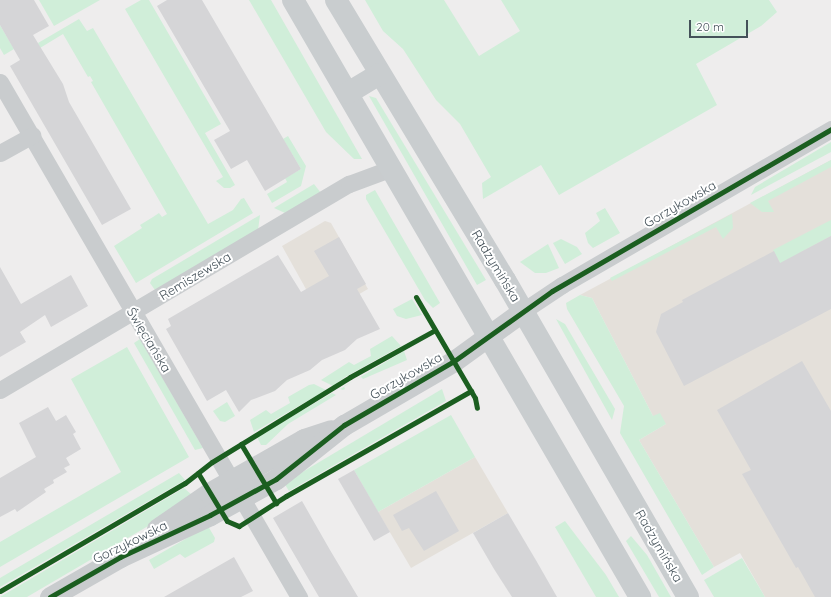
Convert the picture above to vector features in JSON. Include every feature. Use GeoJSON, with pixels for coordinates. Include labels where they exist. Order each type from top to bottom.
{"type":"FeatureCollection","features":[{"type":"Feature","properties":{"kind":"main road"},"geometry":{"type":"LineString","coordinates":[[293,0],[640,597]]}},
{"type":"Feature","properties":{"kind":"main road","name":"Radzymińska"},"geometry":{"type":"LineString","coordinates":[[336,0],[523,311],[688,597]]}},
{"type":"Feature","properties":{"kind":"main road"},"geometry":{"type":"LineString","coordinates":[[348,93],[380,74]]}},
{"type":"Feature","properties":{"kind":"street","name":"Święciańska"},"geometry":{"type":"LineString","coordinates":[[0,82],[32,135],[133,313],[238,489],[299,597]]}},
{"type":"Feature","properties":{"kind":"street","name":"Gorzykowska"},"geometry":{"type":"LineString","coordinates":[[50,597],[120,557],[210,516],[238,489],[276,479],[344,425],[454,362],[523,311],[562,285],[831,129]]}},
{"type":"Feature","properties":{"kind":"street"},"geometry":{"type":"LineString","coordinates":[[0,153],[32,135]]}},
{"type":"Feature","properties":{"kind":"street","name":"Remiszewska"},"geometry":{"type":"LineString","coordinates":[[0,390],[133,313],[349,184],[392,168]]}},
{"type":"Feature","properties":{"kind":"shaded area"},"geometry":{"type":"Polygon","coordinates":[[[831,160],[831,597],[765,597],[740,553],[714,567],[639,440],[666,424],[653,416],[592,298],[580,295],[831,160]]]}},
{"type":"Feature","properties":{"kind":"shaded area"},"geometry":{"type":"Polygon","coordinates":[[[325,221],[331,223],[368,289],[321,316],[282,246],[325,221]]]}},
{"type":"Feature","properties":{"kind":"shaded area"},"geometry":{"type":"Polygon","coordinates":[[[475,457],[508,513],[411,568],[378,512],[475,457]]]}},
{"type":"Feature","properties":{"kind":"green space"},"geometry":{"type":"Polygon","coordinates":[[[39,0],[100,0],[54,26],[39,0]]]}},
{"type":"Feature","properties":{"kind":"green space"},"geometry":{"type":"Polygon","coordinates":[[[141,0],[149,0],[221,124],[205,133],[235,185],[230,188],[224,188],[216,181],[223,177],[125,9],[141,0]]]}},
{"type":"Feature","properties":{"kind":"green space"},"geometry":{"type":"Polygon","coordinates":[[[249,0],[271,0],[362,159],[354,159],[326,132],[249,0]]]}},
{"type":"Feature","properties":{"kind":"green space"},"geometry":{"type":"Polygon","coordinates":[[[365,0],[444,0],[479,56],[520,31],[501,0],[769,0],[777,12],[761,26],[696,64],[717,105],[559,195],[541,165],[483,199],[482,183],[491,177],[460,124],[436,100],[403,49],[383,31],[365,0]]]}},
{"type":"Feature","properties":{"kind":"green space"},"geometry":{"type":"Polygon","coordinates":[[[79,19],[87,31],[93,28],[208,224],[233,210],[241,199],[244,198],[253,213],[136,283],[114,246],[142,228],[140,225],[159,213],[162,217],[167,214],[91,82],[93,81],[90,76],[88,77],[63,34],[40,48],[38,43],[79,19]]]}},
{"type":"Feature","properties":{"kind":"green space"},"geometry":{"type":"Polygon","coordinates":[[[0,25],[14,49],[4,55],[0,48],[0,25]]]}},
{"type":"Feature","properties":{"kind":"green space"},"geometry":{"type":"Polygon","coordinates":[[[369,96],[376,98],[486,280],[477,285],[369,96]]]}},
{"type":"Feature","properties":{"kind":"green space"},"geometry":{"type":"Polygon","coordinates":[[[288,136],[306,166],[301,186],[272,203],[267,194],[287,182],[285,178],[301,169],[283,139],[288,136]]]}},
{"type":"Feature","properties":{"kind":"green space"},"geometry":{"type":"Polygon","coordinates":[[[831,142],[831,152],[751,195],[755,187],[831,142]]]}},
{"type":"Feature","properties":{"kind":"green space"},"geometry":{"type":"Polygon","coordinates":[[[831,160],[831,167],[768,201],[774,212],[762,212],[750,203],[831,160]]]}},
{"type":"Feature","properties":{"kind":"green space"},"geometry":{"type":"Polygon","coordinates":[[[314,184],[321,193],[285,213],[274,208],[314,184]]]}},
{"type":"Feature","properties":{"kind":"green space"},"geometry":{"type":"Polygon","coordinates":[[[375,190],[440,303],[433,308],[425,300],[366,199],[366,195],[375,190]]]}},
{"type":"Feature","properties":{"kind":"green space"},"geometry":{"type":"Polygon","coordinates":[[[605,208],[620,233],[593,248],[588,243],[585,233],[600,221],[596,213],[605,208]]]}},
{"type":"Feature","properties":{"kind":"green space"},"geometry":{"type":"Polygon","coordinates":[[[732,214],[733,228],[723,239],[716,227],[612,281],[610,278],[732,214]]]}},
{"type":"Feature","properties":{"kind":"green space"},"geometry":{"type":"Polygon","coordinates":[[[260,215],[258,230],[155,290],[150,283],[152,279],[260,215]]]}},
{"type":"Feature","properties":{"kind":"green space"},"geometry":{"type":"Polygon","coordinates":[[[831,220],[831,236],[799,253],[785,272],[773,250],[831,220]]]}},
{"type":"Feature","properties":{"kind":"green space"},"geometry":{"type":"Polygon","coordinates":[[[561,239],[577,247],[582,254],[565,264],[553,243],[561,239]]]}},
{"type":"Feature","properties":{"kind":"green space"},"geometry":{"type":"Polygon","coordinates":[[[548,244],[559,268],[546,273],[535,273],[520,262],[548,244]]]}},
{"type":"Feature","properties":{"kind":"green space"},"geometry":{"type":"Polygon","coordinates":[[[580,295],[592,298],[653,416],[660,413],[666,424],[639,440],[714,567],[702,575],[620,433],[624,406],[567,309],[566,303],[580,295]]]}},
{"type":"Feature","properties":{"kind":"green space"},"geometry":{"type":"Polygon","coordinates":[[[412,299],[422,315],[406,319],[397,316],[393,309],[412,299]]]}},
{"type":"Feature","properties":{"kind":"green space"},"geometry":{"type":"Polygon","coordinates":[[[556,319],[565,324],[615,409],[612,420],[556,319]]]}},
{"type":"Feature","properties":{"kind":"green space"},"geometry":{"type":"Polygon","coordinates":[[[392,336],[401,346],[345,377],[333,386],[321,380],[349,362],[354,365],[371,356],[370,349],[392,336]]]}},
{"type":"Feature","properties":{"kind":"green space"},"geometry":{"type":"Polygon","coordinates":[[[140,339],[203,448],[195,450],[134,343],[140,339]]]}},
{"type":"Feature","properties":{"kind":"green space"},"geometry":{"type":"Polygon","coordinates":[[[127,347],[189,457],[0,567],[0,542],[121,472],[71,379],[127,347]]]}},
{"type":"Feature","properties":{"kind":"green space"},"geometry":{"type":"Polygon","coordinates":[[[404,351],[407,360],[363,379],[361,377],[354,381],[404,351]]]}},
{"type":"Feature","properties":{"kind":"green space"},"geometry":{"type":"Polygon","coordinates":[[[314,384],[326,390],[254,432],[250,420],[266,410],[271,414],[290,403],[288,397],[309,385],[314,384]]]}},
{"type":"Feature","properties":{"kind":"green space"},"geometry":{"type":"Polygon","coordinates":[[[442,389],[446,401],[289,491],[284,483],[442,389]]]}},
{"type":"Feature","properties":{"kind":"green space"},"geometry":{"type":"Polygon","coordinates":[[[332,393],[336,395],[288,424],[266,445],[261,445],[257,437],[332,393]]]}},
{"type":"Feature","properties":{"kind":"green space"},"geometry":{"type":"Polygon","coordinates":[[[227,402],[235,416],[225,422],[220,421],[213,411],[227,402]]]}},
{"type":"Feature","properties":{"kind":"green space"},"geometry":{"type":"Polygon","coordinates":[[[451,415],[475,457],[378,512],[354,470],[451,415]]]}},
{"type":"Feature","properties":{"kind":"green space"},"geometry":{"type":"Polygon","coordinates":[[[179,473],[185,480],[0,587],[0,578],[179,473]]]}},
{"type":"Feature","properties":{"kind":"green space"},"geometry":{"type":"Polygon","coordinates":[[[184,488],[192,495],[155,522],[27,597],[0,597],[184,488]]]}},
{"type":"Feature","properties":{"kind":"green space"},"geometry":{"type":"Polygon","coordinates":[[[565,521],[606,575],[619,597],[596,597],[555,527],[565,521]]]}},
{"type":"Feature","properties":{"kind":"green space"},"geometry":{"type":"Polygon","coordinates":[[[208,526],[215,538],[214,542],[185,558],[180,554],[154,569],[149,560],[208,526]]]}},
{"type":"Feature","properties":{"kind":"green space"},"geometry":{"type":"Polygon","coordinates":[[[631,536],[647,555],[671,597],[659,597],[626,541],[631,536]]]}},
{"type":"Feature","properties":{"kind":"green space"},"geometry":{"type":"Polygon","coordinates":[[[742,558],[765,597],[714,597],[704,580],[742,558]]]}},
{"type":"Feature","properties":{"kind":"building"},"geometry":{"type":"Polygon","coordinates":[[[0,0],[34,0],[49,26],[33,35],[63,84],[69,102],[131,209],[102,225],[10,66],[20,60],[0,25],[0,0]]]}},
{"type":"Feature","properties":{"kind":"building"},"geometry":{"type":"Polygon","coordinates":[[[167,0],[202,0],[301,169],[265,191],[247,160],[231,169],[214,140],[230,131],[157,6],[167,0]]]}},
{"type":"Feature","properties":{"kind":"building"},"geometry":{"type":"Polygon","coordinates":[[[831,236],[831,309],[684,386],[656,332],[661,314],[683,302],[682,300],[774,251],[780,263],[831,236]]]}},
{"type":"Feature","properties":{"kind":"building"},"geometry":{"type":"Polygon","coordinates":[[[339,237],[366,284],[357,289],[380,329],[357,339],[345,350],[322,360],[310,370],[287,380],[275,391],[251,400],[239,412],[226,390],[207,401],[166,329],[171,326],[168,319],[278,255],[301,292],[329,276],[314,251],[339,237]]]}},
{"type":"Feature","properties":{"kind":"building"},"geometry":{"type":"Polygon","coordinates":[[[0,267],[21,304],[71,275],[88,306],[51,327],[45,315],[20,332],[26,342],[0,357],[0,267]]]}},
{"type":"Feature","properties":{"kind":"building"},"geometry":{"type":"Polygon","coordinates":[[[802,361],[831,411],[831,597],[815,597],[798,567],[796,568],[742,474],[751,470],[717,410],[802,361]]]}},
{"type":"Feature","properties":{"kind":"building"},"geometry":{"type":"Polygon","coordinates":[[[48,407],[56,421],[66,415],[76,432],[73,434],[81,449],[66,458],[70,465],[64,468],[67,472],[53,480],[54,483],[44,489],[46,492],[17,512],[15,509],[0,517],[0,478],[36,457],[19,423],[48,407]]]}},
{"type":"Feature","properties":{"kind":"building"},"geometry":{"type":"Polygon","coordinates":[[[354,470],[390,532],[374,541],[338,479],[354,470]]]}},
{"type":"Feature","properties":{"kind":"building"},"geometry":{"type":"Polygon","coordinates":[[[436,491],[459,531],[424,551],[409,528],[402,531],[393,515],[436,491]]]}},
{"type":"Feature","properties":{"kind":"building"},"geometry":{"type":"Polygon","coordinates":[[[302,501],[358,597],[319,597],[273,518],[302,501]]]}},
{"type":"Feature","properties":{"kind":"building"},"geometry":{"type":"Polygon","coordinates":[[[508,513],[557,597],[512,597],[473,533],[508,513]]]}},
{"type":"Feature","properties":{"kind":"building"},"geometry":{"type":"Polygon","coordinates":[[[234,557],[253,591],[241,597],[164,597],[234,557]]]}},
{"type":"Feature","properties":{"kind":"cycle path"},"geometry":{"type":"LineString","coordinates":[[50,597],[120,557],[210,515],[276,479],[344,425],[454,361],[552,291],[831,129]]}},
{"type":"Feature","properties":{"kind":"cycle path"},"geometry":{"type":"LineString","coordinates":[[416,297],[475,398],[477,408]]}},
{"type":"Feature","properties":{"kind":"cycle path"},"geometry":{"type":"LineString","coordinates":[[0,591],[185,483],[212,462],[350,377],[435,330]]}},
{"type":"Feature","properties":{"kind":"cycle path"},"geometry":{"type":"LineString","coordinates":[[198,473],[227,521],[239,526],[286,496],[471,391]]}},
{"type":"Feature","properties":{"kind":"cycle path"},"geometry":{"type":"LineString","coordinates":[[241,444],[276,503]]}}]}
